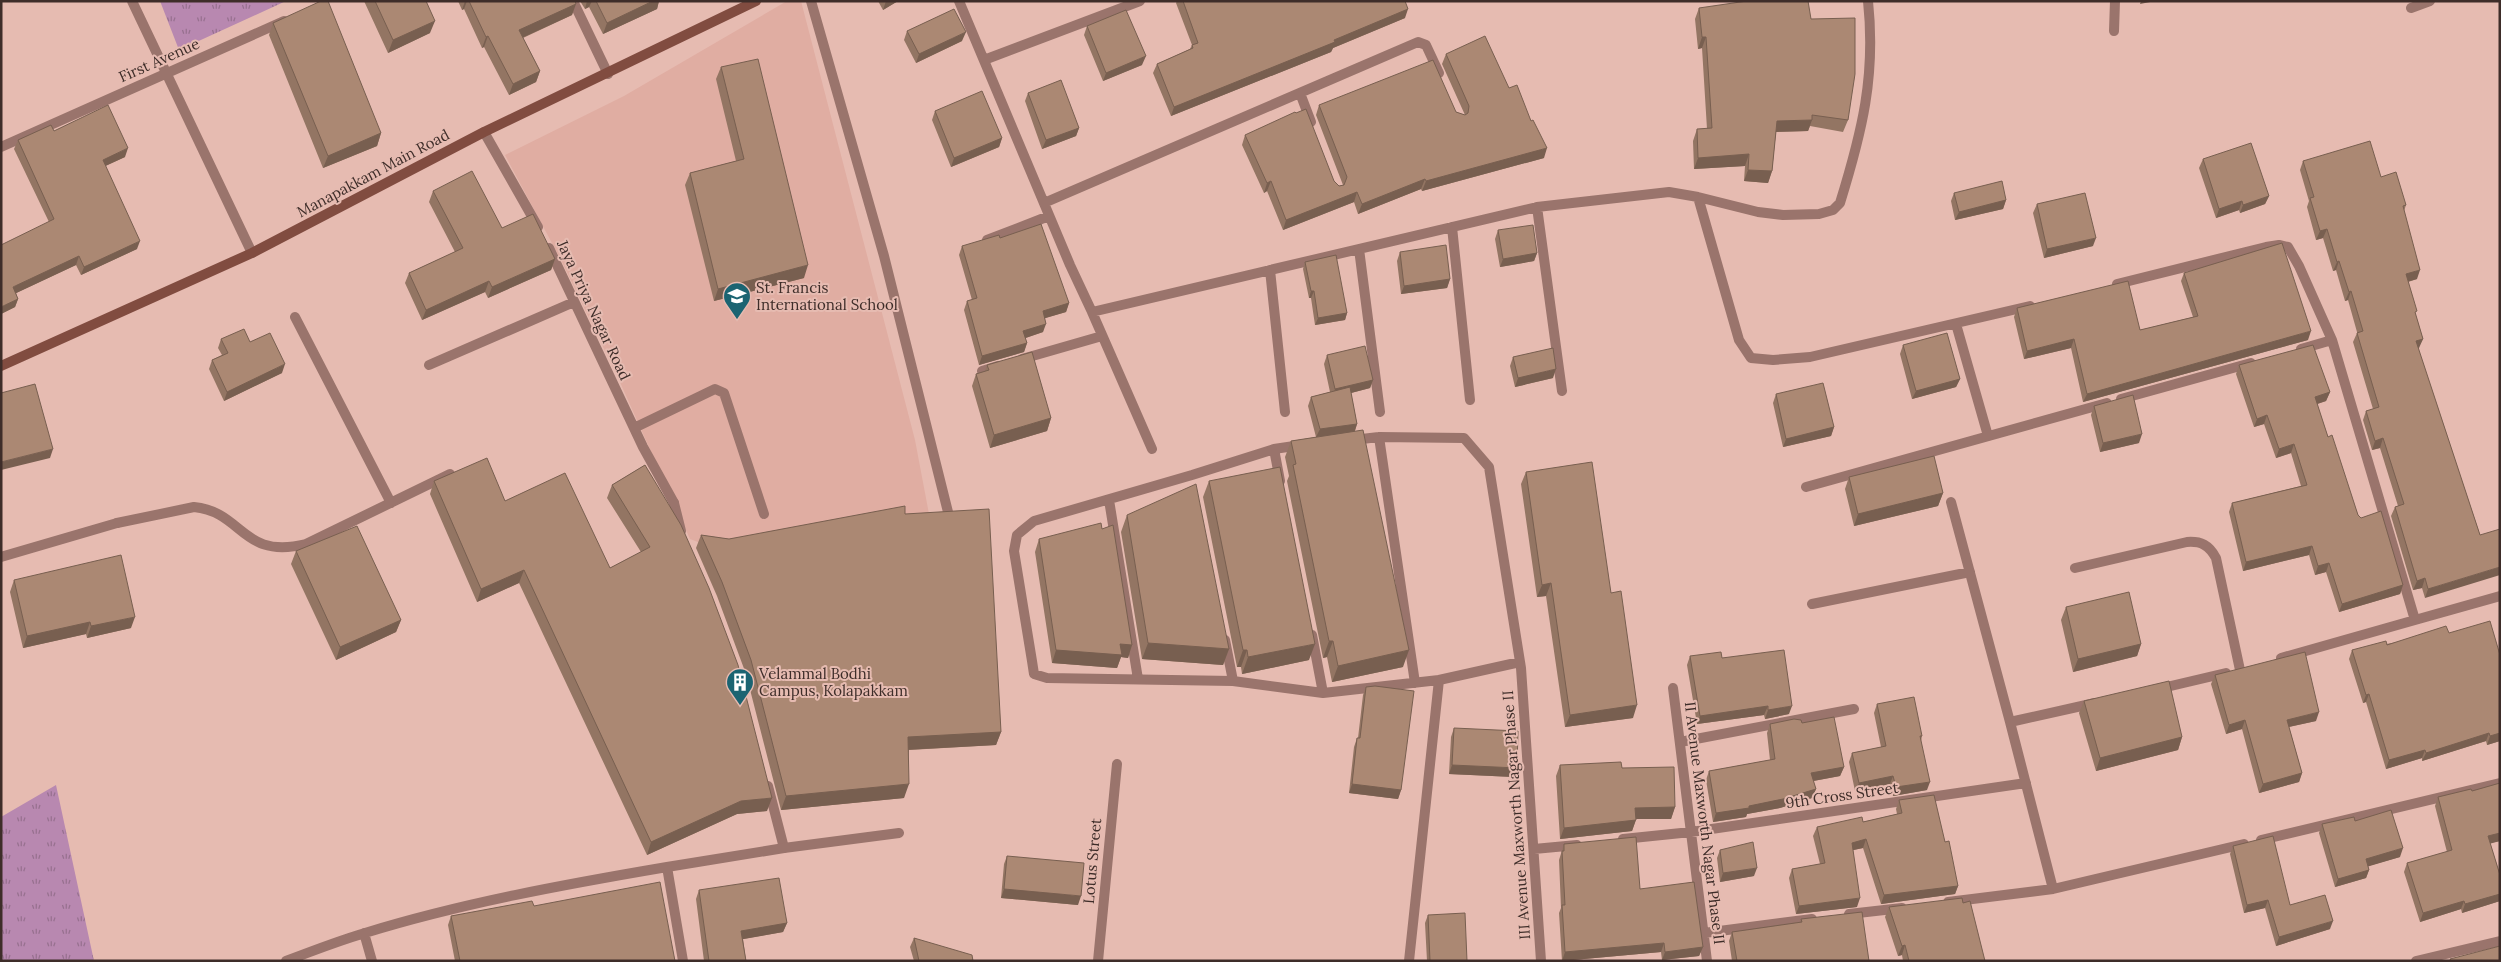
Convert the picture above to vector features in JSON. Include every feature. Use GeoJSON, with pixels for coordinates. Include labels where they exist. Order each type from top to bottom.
{"type":"FeatureCollection","features":[{"type":"Feature","properties":{"kind":"main road","name":"Manapakkam Main Road"},"geometry":{"type":"LineString","coordinates":[[1,366],[252,253],[484,132],[608,74],[756,1]]}},
{"type":"Feature","properties":{"kind":"street"},"geometry":{"type":"LineString","coordinates":[[132,1],[164,73],[252,253]]}},
{"type":"Feature","properties":{"kind":"street"},"geometry":{"type":"LineString","coordinates":[[573,1],[608,74]]}},
{"type":"Feature","properties":{"kind":"street"},"geometry":{"type":"LineString","coordinates":[[811,1],[884,256],[948,512]]}},
{"type":"Feature","properties":{"kind":"street"},"geometry":{"type":"LineString","coordinates":[[959,1],[1049,216],[1152,449]]}},
{"type":"Feature","properties":{"kind":"street"},"geometry":{"type":"LineString","coordinates":[[984,60],[1140,1]]}},
{"type":"Feature","properties":{"kind":"street"},"geometry":{"type":"LineString","coordinates":[[1092,312],[1537,207],[1669,192],[1758,212],[1783,215],[1819,214],[1833,210],[1840,203],[1865,116],[1870,81],[1868,1]]}},
{"type":"Feature","properties":{"kind":"street"},"geometry":{"type":"LineString","coordinates":[[2114,31],[2115,1]]}},
{"type":"Feature","properties":{"kind":"street"},"geometry":{"type":"LineString","coordinates":[[2411,8],[2430,1]]}},
{"type":"Feature","properties":{"kind":"street","name":"First Avenue"},"geometry":{"type":"LineString","coordinates":[[1,147],[293,17]]}},
{"type":"Feature","properties":{"kind":"street"},"geometry":{"type":"LineString","coordinates":[[1044,203],[1418,42],[1426,45],[1445,86]]}},
{"type":"Feature","properties":{"kind":"street"},"geometry":{"type":"LineString","coordinates":[[1300,93],[1317,136]]}},
{"type":"Feature","properties":{"kind":"street","name":"Jaya Priya Nagar Road"},"geometry":{"type":"LineString","coordinates":[[484,132],[532,214],[634,428],[674,503],[687,544]]}},
{"type":"Feature","properties":{"kind":"street"},"geometry":{"type":"LineString","coordinates":[[1698,197],[1739,340],[1751,358],[1773,360],[1810,356],[2043,303]]}},
{"type":"Feature","properties":{"kind":"street"},"geometry":{"type":"LineString","coordinates":[[1537,207],[1562,391]]}},
{"type":"Feature","properties":{"kind":"street"},"geometry":{"type":"LineString","coordinates":[[979,243],[1049,216]]}},
{"type":"Feature","properties":{"kind":"street"},"geometry":{"type":"LineString","coordinates":[[1452,227],[1470,400]]}},
{"type":"Feature","properties":{"kind":"street"},"geometry":{"type":"LineString","coordinates":[[2111,286],[2279,245],[2288,247],[2293,254],[2332,340],[2415,620]]}},
{"type":"Feature","properties":{"kind":"street"},"geometry":{"type":"LineString","coordinates":[[1359,249],[1380,412]]}},
{"type":"Feature","properties":{"kind":"street"},"geometry":{"type":"LineString","coordinates":[[1270,270],[1285,412]]}},
{"type":"Feature","properties":{"kind":"street"},"geometry":{"type":"LineString","coordinates":[[429,365],[574,302]]}},
{"type":"Feature","properties":{"kind":"street"},"geometry":{"type":"LineString","coordinates":[[295,317],[391,503]]}},
{"type":"Feature","properties":{"kind":"street"},"geometry":{"type":"LineString","coordinates":[[1956,324],[1988,436]]}},
{"type":"Feature","properties":{"kind":"street"},"geometry":{"type":"LineString","coordinates":[[982,371],[1102,336]]}},
{"type":"Feature","properties":{"kind":"street"},"geometry":{"type":"LineString","coordinates":[[2294,351],[2332,340]]}},
{"type":"Feature","properties":{"kind":"street"},"geometry":{"type":"LineString","coordinates":[[1806,487],[2265,359]]}},
{"type":"Feature","properties":{"kind":"street"},"geometry":{"type":"LineString","coordinates":[[634,428],[715,390],[724,393],[764,514]]}},
{"type":"Feature","properties":{"kind":"street"},"geometry":{"type":"LineString","coordinates":[[1379,436],[1415,683]]}},
{"type":"Feature","properties":{"kind":"street","name":"III Avenue Maxworth Nagar Phase II"},"geometry":{"type":"LineString","coordinates":[[1344,441],[1379,436],[1464,438],[1489,467],[1521,665],[1541,961]]}},
{"type":"Feature","properties":{"kind":"street"},"geometry":{"type":"LineString","coordinates":[[1316,444],[1274,449],[1193,480],[1109,500],[1034,522],[1018,535],[1014,551],[1034,674],[1047,678],[1233,680],[1323,693],[1439,680],[1521,665]]}},
{"type":"Feature","properties":{"kind":"street"},"geometry":{"type":"LineString","coordinates":[[1274,449],[1282,488]]}},
{"type":"Feature","properties":{"kind":"street"},"geometry":{"type":"LineString","coordinates":[[1,557],[117,523],[194,507],[216,512],[251,539],[265,546],[287,549],[306,544],[450,474]]}},
{"type":"Feature","properties":{"kind":"street"},"geometry":{"type":"LineString","coordinates":[[1109,500],[1138,679]]}},
{"type":"Feature","properties":{"kind":"street"},"geometry":{"type":"LineString","coordinates":[[1951,502],[2053,889]]}},
{"type":"Feature","properties":{"kind":"street"},"geometry":{"type":"LineString","coordinates":[[2076,568],[2187,542],[2199,541],[2211,549],[2216,558],[2244,669],[2144,692]]}},
{"type":"Feature","properties":{"kind":"street"},"geometry":{"type":"LineString","coordinates":[[1812,604],[1970,572]]}},
{"type":"Feature","properties":{"kind":"street"},"geometry":{"type":"LineString","coordinates":[[2268,662],[2500,596]]}},
{"type":"Feature","properties":{"kind":"street"},"geometry":{"type":"LineString","coordinates":[[1309,624],[1323,693]]}},
{"type":"Feature","properties":{"kind":"street"},"geometry":{"type":"LineString","coordinates":[[1223,632],[1233,680]]}},
{"type":"Feature","properties":{"kind":"street"},"geometry":{"type":"LineString","coordinates":[[1409,961],[1439,680]]}},
{"type":"Feature","properties":{"kind":"street","name":"II Avenue Maxworth Nagar Phase II"},"geometry":{"type":"LineString","coordinates":[[1673,688],[1707,961]]}},
{"type":"Feature","properties":{"kind":"street"},"geometry":{"type":"LineString","coordinates":[[2010,722],[2106,700]]}},
{"type":"Feature","properties":{"kind":"street"},"geometry":{"type":"LineString","coordinates":[[1680,742],[1854,709]]}},
{"type":"Feature","properties":{"kind":"street","name":"Lotus Street"},"geometry":{"type":"LineString","coordinates":[[1098,961],[1117,764]]}},
{"type":"Feature","properties":{"kind":"street"},"geometry":{"type":"LineString","coordinates":[[766,778],[784,848]]}},
{"type":"Feature","properties":{"kind":"street","name":"9th Cross Street"},"geometry":{"type":"LineString","coordinates":[[1612,841],[1691,832],[2026,783]]}},
{"type":"Feature","properties":{"kind":"street"},"geometry":{"type":"LineString","coordinates":[[1940,903],[2053,889],[2500,784]]}},
{"type":"Feature","properties":{"kind":"street"},"geometry":{"type":"LineString","coordinates":[[286,961],[364,933],[411,920],[558,887],[784,848],[899,833]]}},
{"type":"Feature","properties":{"kind":"street"},"geometry":{"type":"LineString","coordinates":[[1534,850],[1593,843]]}},
{"type":"Feature","properties":{"kind":"street"},"geometry":{"type":"LineString","coordinates":[[667,867],[683,961]]}},
{"type":"Feature","properties":{"kind":"street"},"geometry":{"type":"LineString","coordinates":[[1842,915],[1910,906]]}},
{"type":"Feature","properties":{"kind":"street"},"geometry":{"type":"LineString","coordinates":[[1704,933],[1822,918]]}},
{"type":"Feature","properties":{"kind":"street"},"geometry":{"type":"LineString","coordinates":[[364,933],[372,961]]}},
{"type":"Feature","properties":{"kind":"street"},"geometry":{"type":"LineString","coordinates":[[2416,961],[2500,941]]}},
{"type":"Feature","properties":{"kind":"shaded area","name":"St. Francis International School"},"geometry":{"type":"Polygon","coordinates":[[[787,1],[801,1],[915,440],[929,514],[724,552],[690,539],[619,380],[561,260],[505,155],[624,96],[787,1]]]}},
{"type":"Feature","properties":{"kind":"green space"},"geometry":{"type":"Polygon","coordinates":[[[160,1],[286,1],[179,50],[160,1]]]}},
{"type":"Feature","properties":{"kind":"green space"},"geometry":{"type":"Polygon","coordinates":[[[56,785],[94,961],[1,961],[1,817],[56,785]]]}},
{"type":"Feature","properties":{"kind":"building"},"geometry":{"type":"Polygon","coordinates":[[[321,1],[328,1],[381,133],[328,156],[273,23],[321,1]]]}},
{"type":"Feature","properties":{"kind":"building"},"geometry":{"type":"Polygon","coordinates":[[[375,1],[426,1],[435,21],[393,40],[375,1]]]}},
{"type":"Feature","properties":{"kind":"building"},"geometry":{"type":"Polygon","coordinates":[[[469,1],[575,1],[576,4],[519,30],[540,71],[513,84],[488,36],[486,37],[469,1]]]}},
{"type":"Feature","properties":{"kind":"building"},"geometry":{"type":"Polygon","coordinates":[[[596,1],[653,1],[607,23],[596,1]]]}},
{"type":"Feature","properties":{"kind":"building"},"geometry":{"type":"Polygon","coordinates":[[[1183,1],[1405,1],[1408,9],[1334,40],[1335,42],[1174,107],[1157,64],[1193,48],[1192,45],[1198,43],[1183,1]]]}},
{"type":"Feature","properties":{"kind":"building"},"geometry":{"type":"Polygon","coordinates":[[[1747,1],[1808,1],[1811,19],[1855,18],[1855,74],[1848,120],[1812,115],[1812,120],[1777,121],[1772,171],[1748,170],[1749,154],[1698,158],[1697,129],[1712,128],[1706,37],[1702,37],[1699,8],[1747,1]]]}},
{"type":"Feature","properties":{"kind":"building"},"geometry":{"type":"Polygon","coordinates":[[[954,9],[966,32],[919,54],[907,31],[954,9]]]}},
{"type":"Feature","properties":{"kind":"building"},"geometry":{"type":"Polygon","coordinates":[[[1126,10],[1146,56],[1106,73],[1087,26],[1126,10]]]}},
{"type":"Feature","properties":{"kind":"building"},"geometry":{"type":"Polygon","coordinates":[[[1485,36],[1509,88],[1517,85],[1531,121],[1533,120],[1547,148],[1426,181],[1425,179],[1362,204],[1357,192],[1286,220],[1271,181],[1267,183],[1245,135],[1295,112],[1306,109],[1334,181],[1339,186],[1344,185],[1347,177],[1319,105],[1433,60],[1456,112],[1465,115],[1468,113],[1469,106],[1446,54],[1485,36]]]}},
{"type":"Feature","properties":{"kind":"building","name":"St. Francis International School"},"geometry":{"type":"Polygon","coordinates":[[[758,59],[808,265],[718,289],[690,173],[744,159],[721,67],[758,59]]]}},
{"type":"Feature","properties":{"kind":"building"},"geometry":{"type":"Polygon","coordinates":[[[1061,80],[1079,128],[1046,140],[1028,93],[1061,80]]]}},
{"type":"Feature","properties":{"kind":"building"},"geometry":{"type":"Polygon","coordinates":[[[982,91],[1002,138],[954,158],[935,111],[982,91]]]}},
{"type":"Feature","properties":{"kind":"building"},"geometry":{"type":"Polygon","coordinates":[[[108,105],[128,148],[103,160],[140,241],[84,267],[79,256],[13,287],[18,299],[1,307],[1,245],[54,219],[18,140],[51,125],[54,131],[108,105]]]}},
{"type":"Feature","properties":{"kind":"building"},"geometry":{"type":"Polygon","coordinates":[[[2370,141],[2381,177],[2396,172],[2406,205],[2403,206],[2420,270],[2406,274],[2423,339],[2416,341],[2480,535],[2500,529],[2500,567],[2428,589],[2425,578],[2417,581],[2395,507],[2404,504],[2383,438],[2375,441],[2366,411],[2379,407],[2357,333],[2363,331],[2351,291],[2349,292],[2339,261],[2337,262],[2327,229],[2320,231],[2310,198],[2314,197],[2303,161],[2370,141]]]}},
{"type":"Feature","properties":{"kind":"building"},"geometry":{"type":"Polygon","coordinates":[[[2251,143],[2269,196],[2243,205],[2242,201],[2219,209],[2203,159],[2251,143]]]}},
{"type":"Feature","properties":{"kind":"building"},"geometry":{"type":"Polygon","coordinates":[[[472,171],[502,228],[533,214],[555,259],[492,287],[489,281],[426,310],[409,273],[463,248],[433,191],[472,171]]]}},
{"type":"Feature","properties":{"kind":"building"},"geometry":{"type":"Polygon","coordinates":[[[2002,181],[2006,200],[1959,212],[1954,193],[2002,181]]]}},
{"type":"Feature","properties":{"kind":"building"},"geometry":{"type":"Polygon","coordinates":[[[2085,193],[2096,238],[2047,249],[2037,204],[2085,193]]]}},
{"type":"Feature","properties":{"kind":"building"},"geometry":{"type":"Polygon","coordinates":[[[1041,224],[1069,303],[1043,311],[1046,324],[1023,331],[1027,343],[982,356],[967,301],[977,298],[962,246],[999,235],[1000,238],[1041,224]]]}},
{"type":"Feature","properties":{"kind":"building"},"geometry":{"type":"Polygon","coordinates":[[[1533,225],[1537,253],[1503,259],[1498,230],[1533,225]]]}},
{"type":"Feature","properties":{"kind":"building"},"geometry":{"type":"Polygon","coordinates":[[[2282,243],[2311,331],[2087,394],[2074,339],[2027,351],[2017,308],[2128,281],[2140,330],[2198,316],[2184,273],[2282,243]]]}},
{"type":"Feature","properties":{"kind":"building"},"geometry":{"type":"Polygon","coordinates":[[[1446,245],[1450,279],[1404,286],[1400,252],[1446,245]]]}},
{"type":"Feature","properties":{"kind":"building"},"geometry":{"type":"Polygon","coordinates":[[[1336,255],[1347,313],[1318,318],[1314,291],[1311,291],[1305,262],[1336,255]]]}},
{"type":"Feature","properties":{"kind":"building"},"geometry":{"type":"Polygon","coordinates":[[[244,329],[250,342],[270,333],[285,364],[227,392],[212,360],[228,353],[221,339],[244,329]]]}},
{"type":"Feature","properties":{"kind":"building"},"geometry":{"type":"Polygon","coordinates":[[[1947,333],[1960,379],[1916,391],[1903,345],[1947,333]]]}},
{"type":"Feature","properties":{"kind":"building"},"geometry":{"type":"Polygon","coordinates":[[[2313,345],[2330,392],[2315,397],[2328,437],[2332,435],[2358,515],[2361,518],[2381,511],[2403,585],[2342,604],[2329,563],[2318,566],[2312,546],[2246,562],[2232,503],[2307,485],[2294,444],[2279,449],[2267,415],[2257,419],[2239,365],[2313,345]]]}},
{"type":"Feature","properties":{"kind":"building"},"geometry":{"type":"Polygon","coordinates":[[[1365,346],[1373,380],[1335,389],[1327,355],[1365,346]]]}},
{"type":"Feature","properties":{"kind":"building"},"geometry":{"type":"Polygon","coordinates":[[[1553,348],[1556,369],[1518,378],[1513,357],[1553,348]]]}},
{"type":"Feature","properties":{"kind":"building"},"geometry":{"type":"Polygon","coordinates":[[[1032,352],[1051,418],[994,435],[976,374],[989,370],[987,365],[1032,352]]]}},
{"type":"Feature","properties":{"kind":"building"},"geometry":{"type":"Polygon","coordinates":[[[1823,383],[1834,427],[1786,439],[1776,394],[1823,383]]]}},
{"type":"Feature","properties":{"kind":"building"},"geometry":{"type":"Polygon","coordinates":[[[35,384],[53,449],[1,462],[1,393],[35,384]]]}},
{"type":"Feature","properties":{"kind":"building"},"geometry":{"type":"Polygon","coordinates":[[[1350,387],[1357,424],[1320,429],[1311,397],[1350,387]]]}},
{"type":"Feature","properties":{"kind":"building"},"geometry":{"type":"Polygon","coordinates":[[[2133,395],[2142,434],[2103,443],[2094,406],[2133,395]]]}},
{"type":"Feature","properties":{"kind":"building"},"geometry":{"type":"Polygon","coordinates":[[[1363,430],[1409,650],[1338,666],[1333,641],[1329,641],[1293,465],[1296,464],[1291,441],[1363,430]]]}},
{"type":"Feature","properties":{"kind":"building"},"geometry":{"type":"Polygon","coordinates":[[[1934,456],[1943,493],[1858,514],[1849,477],[1934,456]]]}},
{"type":"Feature","properties":{"kind":"building"},"geometry":{"type":"Polygon","coordinates":[[[487,458],[505,501],[565,473],[610,568],[650,547],[612,485],[645,465],[681,525],[709,588],[738,665],[772,798],[741,801],[651,842],[524,570],[481,589],[434,481],[487,458]]]}},
{"type":"Feature","properties":{"kind":"building"},"geometry":{"type":"Polygon","coordinates":[[[1592,462],[1611,593],[1621,591],[1637,705],[1570,715],[1551,583],[1542,585],[1526,472],[1592,462]]]}},
{"type":"Feature","properties":{"kind":"building"},"geometry":{"type":"Polygon","coordinates":[[[1280,467],[1315,644],[1248,657],[1247,650],[1243,650],[1209,481],[1280,467]]]}},
{"type":"Feature","properties":{"kind":"building"},"geometry":{"type":"Polygon","coordinates":[[[1196,484],[1229,649],[1148,643],[1127,515],[1196,484]]]}},
{"type":"Feature","properties":{"kind":"building"},"geometry":{"type":"Polygon","coordinates":[[[905,506],[905,514],[989,509],[1001,732],[908,737],[909,784],[786,796],[751,660],[722,582],[701,535],[729,539],[905,506]]]}},
{"type":"Feature","properties":{"kind":"building"},"geometry":{"type":"Polygon","coordinates":[[[1101,523],[1102,529],[1113,525],[1132,645],[1120,644],[1122,655],[1056,650],[1039,539],[1101,523]]]}},
{"type":"Feature","properties":{"kind":"building"},"geometry":{"type":"Polygon","coordinates":[[[357,526],[401,620],[340,647],[296,551],[357,526]]]}},
{"type":"Feature","properties":{"kind":"building"},"geometry":{"type":"Polygon","coordinates":[[[121,555],[135,617],[91,626],[90,622],[27,636],[14,580],[121,555]]]}},
{"type":"Feature","properties":{"kind":"building"},"geometry":{"type":"Polygon","coordinates":[[[2129,592],[2141,644],[2078,659],[2066,607],[2129,592]]]}},
{"type":"Feature","properties":{"kind":"building"},"geometry":{"type":"Polygon","coordinates":[[[2490,621],[2500,655],[2500,733],[2490,736],[2489,733],[2426,753],[2425,750],[2389,760],[2369,694],[2366,695],[2352,650],[2386,641],[2387,645],[2446,626],[2449,633],[2490,621]]]}},
{"type":"Feature","properties":{"kind":"building"},"geometry":{"type":"Polygon","coordinates":[[[1784,650],[1792,706],[1768,710],[1768,706],[1700,716],[1690,656],[1721,652],[1722,658],[1784,650]]]}},
{"type":"Feature","properties":{"kind":"building"},"geometry":{"type":"Polygon","coordinates":[[[2305,652],[2319,712],[2287,720],[2302,773],[2263,784],[2245,720],[2229,725],[2215,675],[2305,652]]]}},
{"type":"Feature","properties":{"kind":"building"},"geometry":{"type":"Polygon","coordinates":[[[2169,681],[2182,737],[2100,758],[2084,701],[2169,681]]]}},
{"type":"Feature","properties":{"kind":"building"},"geometry":{"type":"Polygon","coordinates":[[[1375,686],[1414,691],[1401,790],[1352,784],[1357,738],[1360,738],[1366,687],[1375,686]]]}},
{"type":"Feature","properties":{"kind":"building"},"geometry":{"type":"Polygon","coordinates":[[[1914,697],[1930,782],[1896,787],[1893,776],[1859,783],[1852,753],[1886,746],[1877,704],[1914,697]]]}},
{"type":"Feature","properties":{"kind":"building"},"geometry":{"type":"Polygon","coordinates":[[[1834,717],[1844,767],[1811,773],[1816,789],[1783,799],[1749,806],[1749,808],[1716,813],[1709,771],[1775,759],[1770,724],[1794,719],[1801,720],[1802,723],[1834,717]]]}},
{"type":"Feature","properties":{"kind":"building"},"geometry":{"type":"Polygon","coordinates":[[[1454,728],[1518,731],[1517,768],[1452,765],[1454,728]]]}},
{"type":"Feature","properties":{"kind":"building"},"geometry":{"type":"Polygon","coordinates":[[[1621,762],[1622,768],[1674,767],[1675,807],[1635,808],[1636,820],[1564,828],[1560,765],[1621,762]]]}},
{"type":"Feature","properties":{"kind":"building"},"geometry":{"type":"Polygon","coordinates":[[[2500,783],[2500,833],[2488,836],[2500,875],[2500,894],[2465,904],[2464,901],[2423,913],[2407,863],[2452,850],[2438,797],[2471,789],[2472,791],[2500,783]]]}},
{"type":"Feature","properties":{"kind":"building"},"geometry":{"type":"Polygon","coordinates":[[[1934,795],[1945,842],[1949,841],[1958,886],[1884,895],[1866,839],[1852,843],[1860,898],[1799,906],[1792,869],[1825,863],[1817,827],[1862,817],[1863,822],[1902,813],[1899,800],[1934,795]]]}},
{"type":"Feature","properties":{"kind":"building"},"geometry":{"type":"Polygon","coordinates":[[[2391,810],[2403,848],[2366,859],[2369,870],[2338,879],[2322,824],[2354,817],[2355,821],[2391,810]]]}},
{"type":"Feature","properties":{"kind":"building"},"geometry":{"type":"Polygon","coordinates":[[[2273,836],[2290,905],[2325,895],[2333,921],[2279,937],[2268,900],[2247,905],[2233,846],[2273,836]]]}},
{"type":"Feature","properties":{"kind":"building"},"geometry":{"type":"Polygon","coordinates":[[[1636,837],[1640,889],[1694,882],[1703,947],[1665,952],[1664,943],[1565,952],[1562,905],[1565,905],[1562,851],[1564,851],[1564,844],[1636,837]]]}},
{"type":"Feature","properties":{"kind":"building"},"geometry":{"type":"Polygon","coordinates":[[[1753,842],[1757,868],[1723,873],[1720,850],[1753,842]]]}},
{"type":"Feature","properties":{"kind":"building"},"geometry":{"type":"Polygon","coordinates":[[[1007,856],[1084,863],[1081,896],[1004,889],[1007,856]]]}},
{"type":"Feature","properties":{"kind":"building"},"geometry":{"type":"Polygon","coordinates":[[[779,878],[787,923],[741,931],[746,961],[709,961],[699,890],[779,878]]]}},
{"type":"Feature","properties":{"kind":"building"},"geometry":{"type":"Polygon","coordinates":[[[660,882],[675,961],[460,961],[451,916],[532,901],[534,906],[660,882]]]}},
{"type":"Feature","properties":{"kind":"building"},"geometry":{"type":"Polygon","coordinates":[[[1962,898],[1963,903],[1970,901],[1985,961],[1909,961],[1905,945],[1902,946],[1889,907],[1962,898]]]}},
{"type":"Feature","properties":{"kind":"building"},"geometry":{"type":"Polygon","coordinates":[[[1862,912],[1869,961],[1737,961],[1732,932],[1802,922],[1801,919],[1862,912]]]}},
{"type":"Feature","properties":{"kind":"building"},"geometry":{"type":"Polygon","coordinates":[[[1465,913],[1467,961],[1430,961],[1428,915],[1465,913]]]}},
{"type":"Feature","properties":{"kind":"building"},"geometry":{"type":"Polygon","coordinates":[[[914,938],[972,955],[973,961],[919,961],[914,938]]]}},
{"type":"Feature","properties":{"kind":"building"},"geometry":{"type":"Polygon","coordinates":[[[2500,946],[2500,961],[2451,961],[2450,959],[2500,946]]]}},
{"type":"Feature","properties":{"kind":"place","name":"St. Francis International School"},"geometry":{"type":"Point","coordinates":[737,320]}},
{"type":"Feature","properties":{"kind":"place","name":"Velammal Bodhi Campus, Kolapakkam"},"geometry":{"type":"Point","coordinates":[740,706]}}]}
